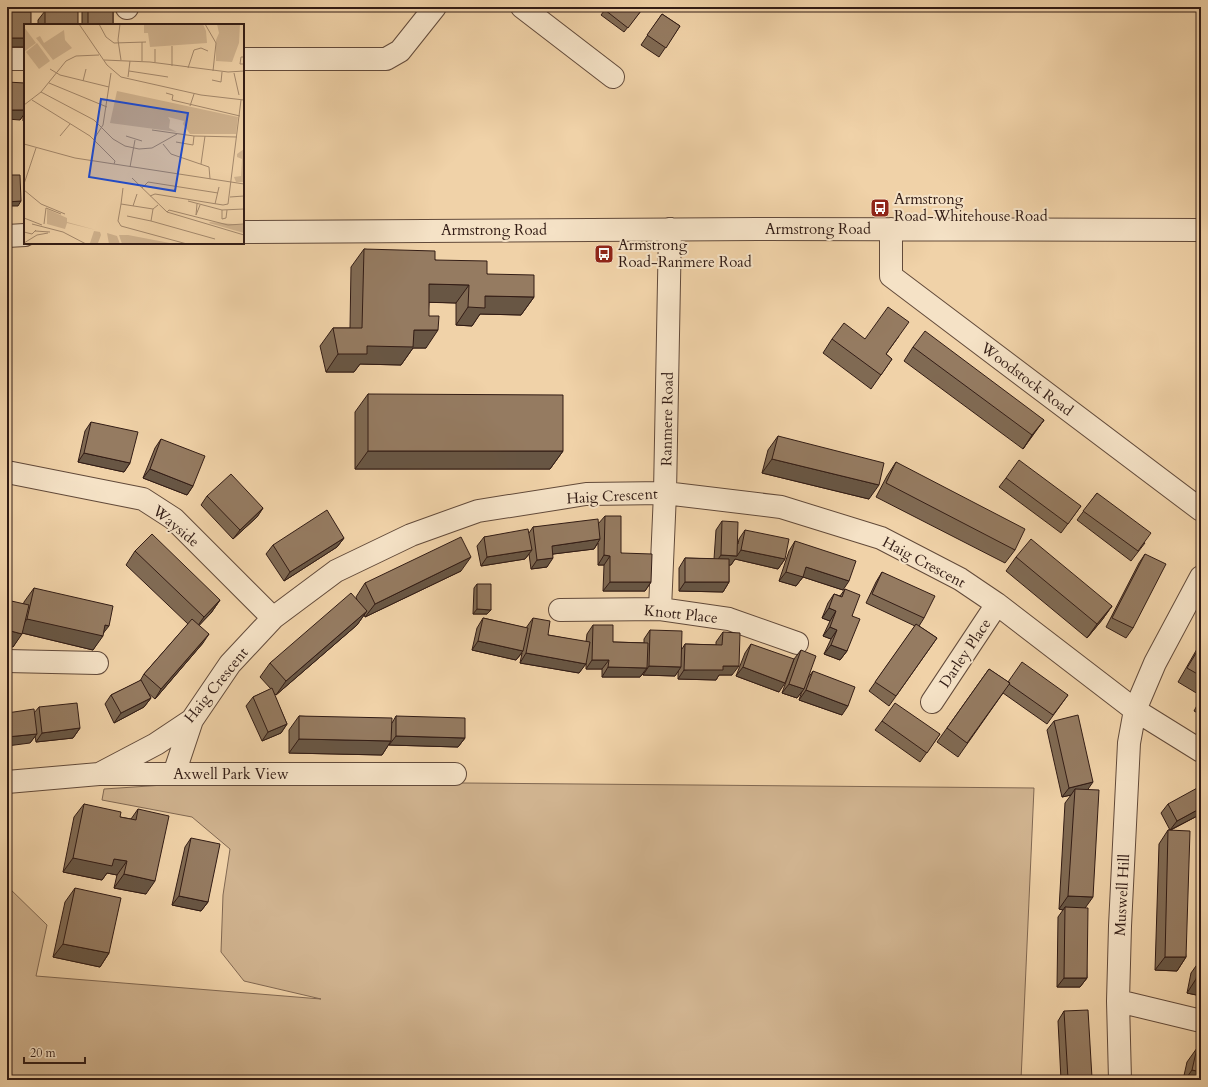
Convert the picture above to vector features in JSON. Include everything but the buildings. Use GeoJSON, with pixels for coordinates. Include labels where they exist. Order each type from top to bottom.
{"type":"FeatureCollection","features":[{"type":"Feature","properties":{"kind":"street"},"geometry":{"type":"LineString","coordinates":[[244,59],[386,60],[400,51],[435,7]]}},
{"type":"Feature","properties":{"kind":"street"},"geometry":{"type":"LineString","coordinates":[[522,7],[614,77]]}},
{"type":"Feature","properties":{"kind":"street"},"geometry":{"type":"LineString","coordinates":[[7,59],[24,59]]}},
{"type":"Feature","properties":{"kind":"street","name":"Armstrong Road"},"geometry":{"type":"LineString","coordinates":[[244,232],[670,229],[1201,230]]}},
{"type":"Feature","properties":{"kind":"street","name":"Ranmere Road"},"geometry":{"type":"LineString","coordinates":[[660,609],[665,493],[670,229]]}},
{"type":"Feature","properties":{"kind":"street","name":"Woodstock Road"},"geometry":{"type":"LineString","coordinates":[[891,229],[891,276],[1201,510]]}},
{"type":"Feature","properties":{"kind":"street"},"geometry":{"type":"LineString","coordinates":[[7,236],[24,235]]}},
{"type":"Feature","properties":{"kind":"street","name":"Wayside"},"geometry":{"type":"LineString","coordinates":[[7,472],[143,499],[174,519],[273,618]]}},
{"type":"Feature","properties":{"kind":"street","name":"Haig Crescent"},"geometry":{"type":"LineString","coordinates":[[99,774],[156,744],[192,720],[230,664],[273,618],[336,571],[411,535],[478,511],[586,494],[665,493],[780,507],[882,538],[960,579],[997,604],[1135,710],[1201,751]]}},
{"type":"Feature","properties":{"kind":"street","name":"Muswell Hill"},"geometry":{"type":"LineString","coordinates":[[1120,1080],[1118,1001],[1129,744],[1135,710],[1156,663],[1201,578]]}},
{"type":"Feature","properties":{"kind":"street","name":"Darley Place"},"geometry":{"type":"LineString","coordinates":[[932,702],[997,604]]}},
{"type":"Feature","properties":{"kind":"street","name":"Knott Place"},"geometry":{"type":"LineString","coordinates":[[560,610],[660,609],[729,619],[797,643]]}},
{"type":"Feature","properties":{"kind":"street"},"geometry":{"type":"LineString","coordinates":[[7,661],[97,663]]}},
{"type":"Feature","properties":{"kind":"street"},"geometry":{"type":"LineString","coordinates":[[174,774],[192,720]]}},
{"type":"Feature","properties":{"kind":"street","name":"Axwell Park View"},"geometry":{"type":"LineString","coordinates":[[7,782],[99,774],[455,774]]}},
{"type":"Feature","properties":{"kind":"street"},"geometry":{"type":"LineString","coordinates":[[1118,1001],[1201,1021]]}},
{"type":"Feature","properties":{"kind":"shaded area"},"geometry":{"type":"Polygon","coordinates":[[[466,783],[1034,788],[1021,1080],[7,1080],[7,886],[47,925],[36,976],[321,999],[244,981],[221,952],[223,895],[230,849],[192,817],[102,800],[104,789],[179,784],[466,783]]]}},
{"type":"Feature","properties":{"kind":"place","name":"Armstrong Road-Whitehouse Road"},"geometry":{"type":"Point","coordinates":[880,208]}},
{"type":"Feature","properties":{"kind":"place","name":"Armstrong Road-Ranmere Road"},"geometry":{"type":"Point","coordinates":[604,254]}}]}
